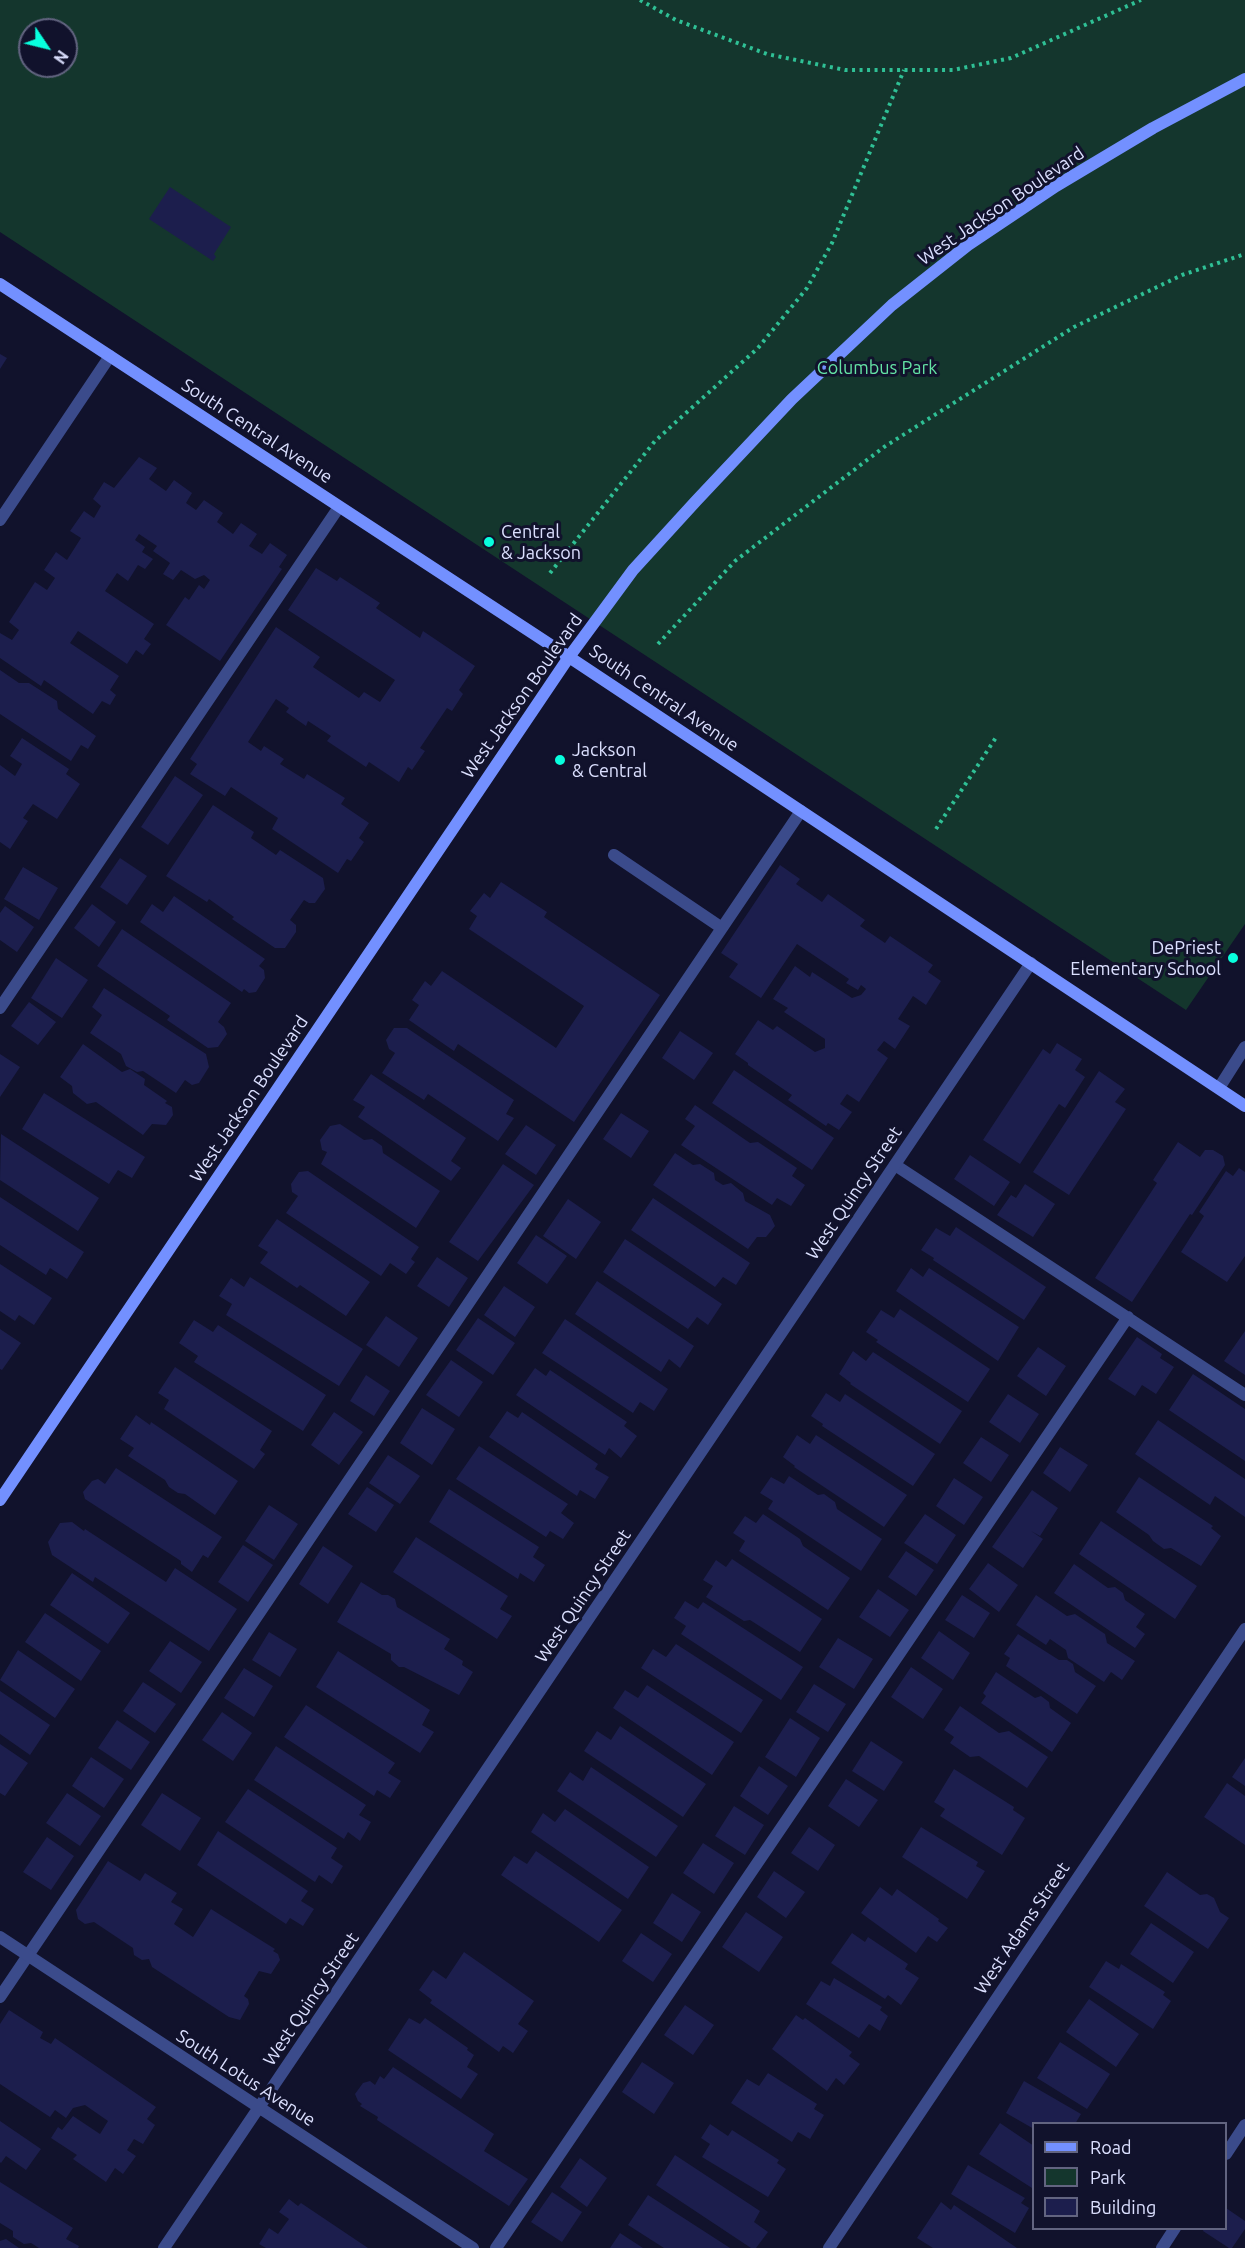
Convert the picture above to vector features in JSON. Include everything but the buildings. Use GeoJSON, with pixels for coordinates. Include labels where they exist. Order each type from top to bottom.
{"type":"FeatureCollection","features":[{"type":"Feature","properties":{"kind":"street","name":"West Jackson Boulevard"},"geometry":{"type":"LineString","coordinates":[[0,1500],[569,657],[633,570],[792,399],[892,305],[968,245],[1056,186],[1153,128],[1245,79]]}},
{"type":"Feature","properties":{"kind":"street","name":"South Central Avenue"},"geometry":{"type":"LineString","coordinates":[[0,284],[569,657],[1245,1106]]}},
{"type":"Feature","properties":{"kind":"street"},"geometry":{"type":"LineString","coordinates":[[0,520],[111,356]]}},
{"type":"Feature","properties":{"kind":"street"},"geometry":{"type":"LineString","coordinates":[[0,1008],[339,507]]}},
{"type":"Feature","properties":{"kind":"street"},"geometry":{"type":"LineString","coordinates":[[0,1997],[801,811]]}},
{"type":"Feature","properties":{"kind":"street"},"geometry":{"type":"LineString","coordinates":[[614,855],[722,928]]}},
{"type":"Feature","properties":{"kind":"street","name":"West Quincy Street"},"geometry":{"type":"LineString","coordinates":[[164,2248],[1031,963]]}},
{"type":"Feature","properties":{"kind":"street"},"geometry":{"type":"LineString","coordinates":[[1219,1088],[1245,1047]]}},
{"type":"Feature","properties":{"kind":"street"},"geometry":{"type":"LineString","coordinates":[[895,1165],[1245,1395]]}},
{"type":"Feature","properties":{"kind":"street"},"geometry":{"type":"LineString","coordinates":[[496,2248],[1128,1317]]}},
{"type":"Feature","properties":{"kind":"street","name":"West Adams Street"},"geometry":{"type":"LineString","coordinates":[[829,2248],[1245,1629]]}},
{"type":"Feature","properties":{"kind":"street","name":"South Lotus Avenue"},"geometry":{"type":"LineString","coordinates":[[0,1937],[473,2248]]}},
{"type":"Feature","properties":{"kind":"street"},"geometry":{"type":"LineString","coordinates":[[1227,2152],[1245,2125]]}},
{"type":"Feature","properties":{"kind":"street"},"geometry":{"type":"LineString","coordinates":[[1162,2248],[1174,2230]]}},
{"type":"Feature","properties":{"kind":"path"},"geometry":{"type":"LineString","coordinates":[[640,0],[676,20],[767,54],[845,70],[953,70],[1011,58],[1142,0]]}},
{"type":"Feature","properties":{"kind":"path"},"geometry":{"type":"LineString","coordinates":[[549,573],[655,441],[759,348],[807,288],[832,243],[904,70]]}},
{"type":"Feature","properties":{"kind":"path"},"geometry":{"type":"LineString","coordinates":[[658,644],[735,561],[884,447],[1074,327],[1182,275],[1245,254]]}},
{"type":"Feature","properties":{"kind":"path"},"geometry":{"type":"LineString","coordinates":[[936,829],[997,736]]}},
{"type":"Feature","properties":{"kind":"green space","name":"Columbus Park"},"geometry":{"type":"Polygon","coordinates":[[[0,0],[1245,0],[1245,924],[1186,1010],[0,232],[0,0]]]}},
{"type":"Feature","properties":{"kind":"place","name":"Central & Jackson"},"geometry":{"type":"Point","coordinates":[489,542]}},
{"type":"Feature","properties":{"kind":"place","name":"Jackson & Central"},"geometry":{"type":"Point","coordinates":[560,760]}},
{"type":"Feature","properties":{"kind":"place","name":"DePriest Elementary School"},"geometry":{"type":"Point","coordinates":[1233,958]}}]}
